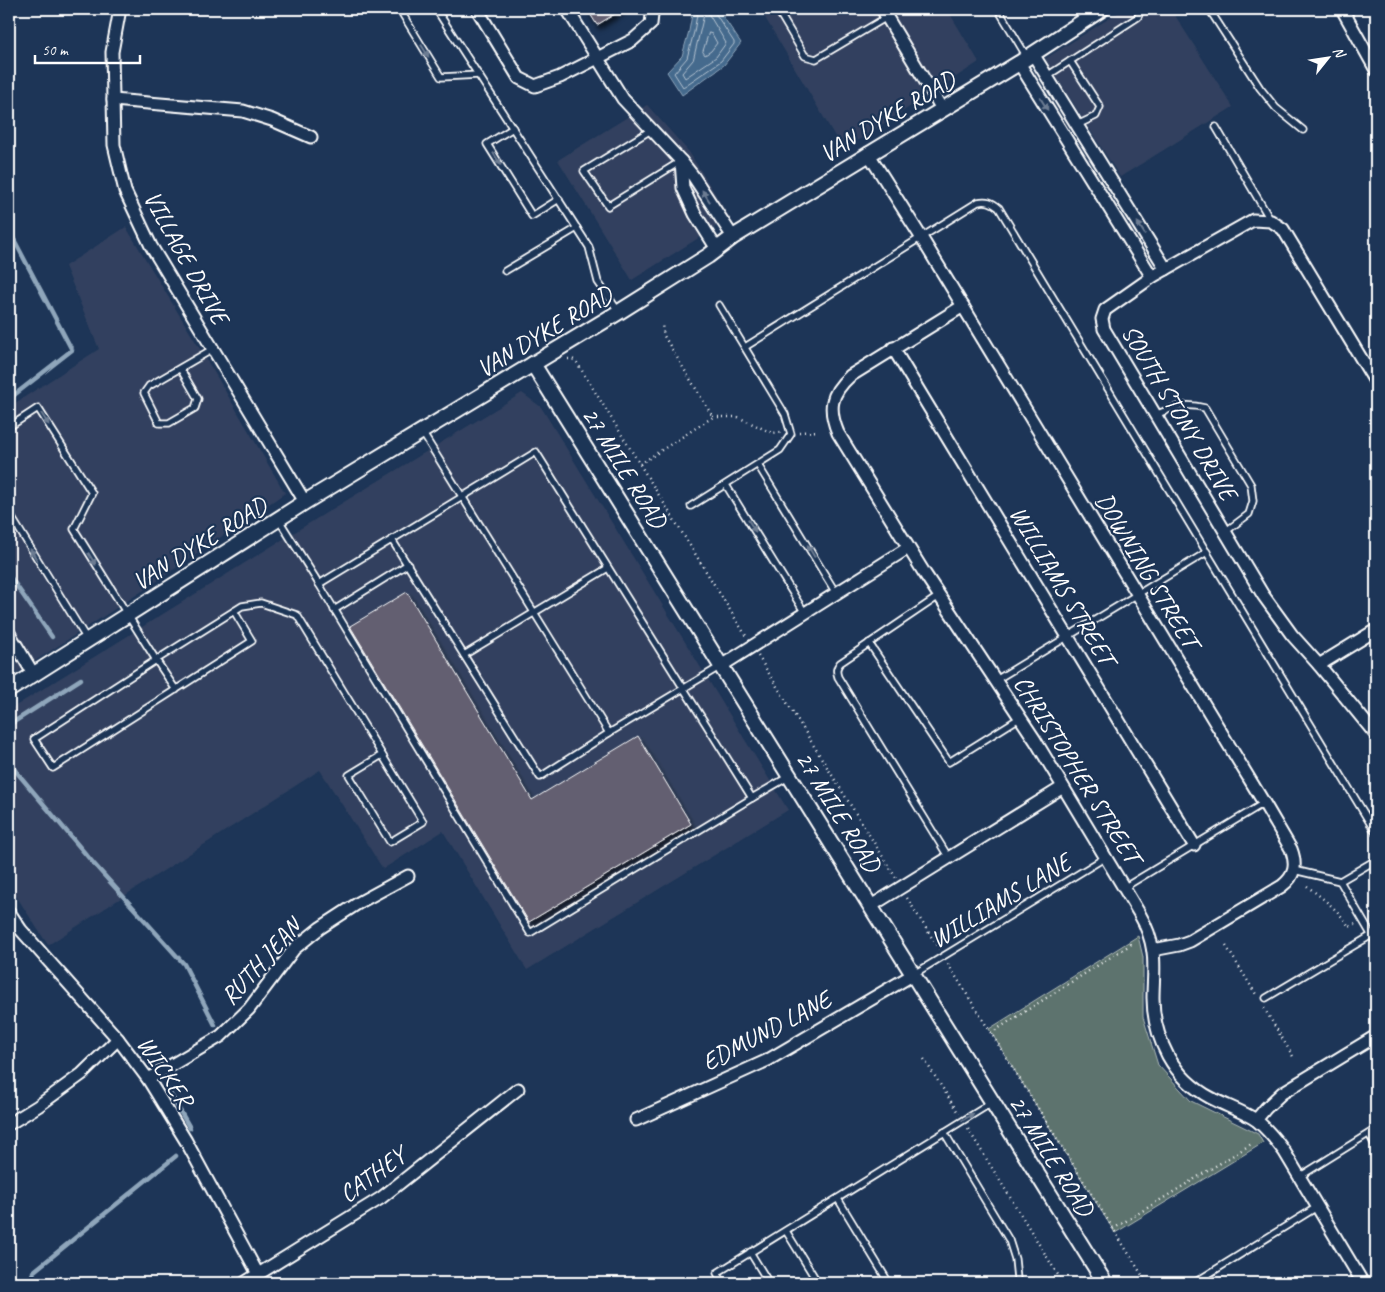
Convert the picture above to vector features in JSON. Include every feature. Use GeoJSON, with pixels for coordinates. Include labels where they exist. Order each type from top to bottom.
{"type":"FeatureCollection","features":[{"type":"Feature","properties":{"kind":"street","name":"VILLAGE DRIVE"},"geometry":{"type":"LineString","coordinates":[[120,9],[112,52],[114,145],[125,191],[151,246],[305,502]]}},
{"type":"Feature","properties":{"kind":"street"},"geometry":{"type":"LineString","coordinates":[[477,9],[519,78],[535,86],[560,77],[633,40],[651,24],[652,15],[650,9]]}},
{"type":"Feature","properties":{"kind":"street"},"geometry":{"type":"LineString","coordinates":[[567,9],[623,99],[693,176],[733,237]]}},
{"type":"Feature","properties":{"kind":"street","name":"VAN DYKE ROAD"},"geometry":{"type":"LineString","coordinates":[[9,690],[305,502],[619,312],[708,256],[733,237],[1026,58],[1102,9]]}},
{"type":"Feature","properties":{"kind":"street"},"geometry":{"type":"LineString","coordinates":[[1342,9],[1376,70]]}},
{"type":"Feature","properties":{"kind":"street"},"geometry":{"type":"LineString","coordinates":[[884,13],[942,109]]}},
{"type":"Feature","properties":{"kind":"street"},"geometry":{"type":"LineString","coordinates":[[1026,58],[1047,76],[1166,269]]}},
{"type":"Feature","properties":{"kind":"street"},"geometry":{"type":"LineString","coordinates":[[1026,58],[1152,277]]}},
{"type":"Feature","properties":{"kind":"street"},"geometry":{"type":"LineString","coordinates":[[114,100],[243,112],[272,120],[311,137]]}},
{"type":"Feature","properties":{"kind":"street","name":"DOWNING STREET"},"geometry":{"type":"LineString","coordinates":[[868,153],[921,237],[1264,803],[1291,849],[1294,857],[1294,870]]}},
{"type":"Feature","properties":{"kind":"street"},"geometry":{"type":"LineString","coordinates":[[680,161],[683,188],[695,214],[717,249]]}},
{"type":"Feature","properties":{"kind":"street","name":"SOUTH STONY DRIVE"},"geometry":{"type":"LineString","coordinates":[[1270,221],[1253,220],[1152,277],[1105,310],[1102,319],[1104,330],[1263,595],[1292,635],[1376,735]]}},
{"type":"Feature","properties":{"kind":"street"},"geometry":{"type":"LineString","coordinates":[[1270,221],[1283,229],[1376,383]]}},
{"type":"Feature","properties":{"kind":"street","name":"CHRISTOPHER STREET"},"geometry":{"type":"LineString","coordinates":[[963,306],[893,348],[842,383],[832,400],[833,422],[908,548],[1021,717],[1145,924],[1153,950],[1154,1015],[1162,1043],[1177,1070],[1198,1090],[1256,1120],[1276,1139],[1363,1283]]}},
{"type":"Feature","properties":{"kind":"street","name":"WILLIAMS STREET"},"geometry":{"type":"LineString","coordinates":[[893,348],[1194,845]]}},
{"type":"Feature","properties":{"kind":"street","name":"27 MILE ROAD"},"geometry":{"type":"LineString","coordinates":[[533,364],[1105,1283]]}},
{"type":"Feature","properties":{"kind":"street"},"geometry":{"type":"LineString","coordinates":[[721,666],[908,548]]}},
{"type":"Feature","properties":{"kind":"street"},"geometry":{"type":"LineString","coordinates":[[1319,665],[1376,630]]}},
{"type":"Feature","properties":{"kind":"street"},"geometry":{"type":"LineString","coordinates":[[9,633],[34,675]]}},
{"type":"Feature","properties":{"kind":"street"},"geometry":{"type":"LineString","coordinates":[[871,906],[1063,787]]}},
{"type":"Feature","properties":{"kind":"street"},"geometry":{"type":"LineString","coordinates":[[1153,950],[1179,945],[1201,935],[1282,886],[1291,878],[1294,870]]}},
{"type":"Feature","properties":{"kind":"street","name":"RUTH JEAN"},"geometry":{"type":"LineString","coordinates":[[148,1079],[221,1036],[249,1009],[294,949],[320,928],[360,902],[408,876]]}},
{"type":"Feature","properties":{"kind":"street","name":"WICKER"},"geometry":{"type":"LineString","coordinates":[[9,912],[21,930],[118,1039],[148,1079],[186,1141],[258,1274]]}},
{"type":"Feature","properties":{"kind":"street","name":"EDMUND LANE"},"geometry":{"type":"LineString","coordinates":[[636,1120],[768,1060],[914,974]]}},
{"type":"Feature","properties":{"kind":"street"},"geometry":{"type":"LineString","coordinates":[[1256,1120],[1273,1100],[1287,1090],[1376,1036]]}},
{"type":"Feature","properties":{"kind":"street"},"geometry":{"type":"LineString","coordinates":[[9,1124],[38,1106],[82,1074],[118,1039]]}},
{"type":"Feature","properties":{"kind":"street","name":"CATHEY"},"geometry":{"type":"LineString","coordinates":[[244,1283],[381,1198],[518,1089]]}},
{"type":"Feature","properties":{"kind":"lane"},"geometry":{"type":"LineString","coordinates":[[404,9],[402,15],[441,77],[479,75]]}},
{"type":"Feature","properties":{"kind":"lane"},"geometry":{"type":"LineString","coordinates":[[436,9],[589,246],[598,282],[619,312]]}},
{"type":"Feature","properties":{"kind":"lane"},"geometry":{"type":"LineString","coordinates":[[777,9],[805,56],[816,59],[884,13]]}},
{"type":"Feature","properties":{"kind":"lane"},"geometry":{"type":"LineString","coordinates":[[998,9],[1026,58]]}},
{"type":"Feature","properties":{"kind":"lane"},"geometry":{"type":"LineString","coordinates":[[1047,76],[1138,17],[1141,9]]}},
{"type":"Feature","properties":{"kind":"lane"},"geometry":{"type":"LineString","coordinates":[[1209,9],[1260,88],[1276,108],[1303,130]]}},
{"type":"Feature","properties":{"kind":"lane"},"geometry":{"type":"LineString","coordinates":[[1070,61],[1100,107],[1096,116],[1077,125]]}},
{"type":"Feature","properties":{"kind":"lane"},"geometry":{"type":"LineString","coordinates":[[1216,127],[1270,221]]}},
{"type":"Feature","properties":{"kind":"lane"},"geometry":{"type":"LineString","coordinates":[[513,128],[487,144],[532,216],[559,199]]}},
{"type":"Feature","properties":{"kind":"lane"},"geometry":{"type":"LineString","coordinates":[[651,130],[584,171],[608,206],[680,161]]}},
{"type":"Feature","properties":{"kind":"lane"},"geometry":{"type":"LineString","coordinates":[[745,347],[978,202],[986,200],[994,203],[999,208],[1376,833]]}},
{"type":"Feature","properties":{"kind":"lane"},"geometry":{"type":"LineString","coordinates":[[505,271],[577,228]]}},
{"type":"Feature","properties":{"kind":"lane"},"geometry":{"type":"LineString","coordinates":[[691,506],[780,450],[791,434],[785,414],[719,305]]}},
{"type":"Feature","properties":{"kind":"lane"},"geometry":{"type":"LineString","coordinates":[[180,368],[198,399],[195,408],[169,423],[159,423],[144,393],[149,386],[180,368],[213,349]]}},
{"type":"Feature","properties":{"kind":"lane"},"geometry":{"type":"LineString","coordinates":[[1155,415],[1176,407],[1193,404],[1205,408],[1226,442],[1251,484],[1253,501],[1249,514],[1225,532]]}},
{"type":"Feature","properties":{"kind":"lane"},"geometry":{"type":"LineString","coordinates":[[9,427],[38,408],[92,492],[74,529],[176,690]]}},
{"type":"Feature","properties":{"kind":"lane"},"geometry":{"type":"LineString","coordinates":[[422,432],[609,733]]}},
{"type":"Feature","properties":{"kind":"lane"},"geometry":{"type":"LineString","coordinates":[[319,584],[536,452],[752,798]]}},
{"type":"Feature","properties":{"kind":"lane"},"geometry":{"type":"LineString","coordinates":[[758,465],[836,593]]}},
{"type":"Feature","properties":{"kind":"lane"},"geometry":{"type":"LineString","coordinates":[[726,485],[805,612]]}},
{"type":"Feature","properties":{"kind":"lane"},"geometry":{"type":"LineString","coordinates":[[9,513],[88,641]]}},
{"type":"Feature","properties":{"kind":"lane"},"geometry":{"type":"LineString","coordinates":[[279,520],[530,934],[790,776]]}},
{"type":"Feature","properties":{"kind":"lane"},"geometry":{"type":"LineString","coordinates":[[392,540],[540,777],[721,666]]}},
{"type":"Feature","properties":{"kind":"lane"},"geometry":{"type":"LineString","coordinates":[[996,680],[1207,552]]}},
{"type":"Feature","properties":{"kind":"lane"},"geometry":{"type":"LineString","coordinates":[[334,610],[408,564]]}},
{"type":"Feature","properties":{"kind":"lane"},"geometry":{"type":"LineString","coordinates":[[464,655],[608,568]]}},
{"type":"Feature","properties":{"kind":"lane"},"geometry":{"type":"LineString","coordinates":[[939,596],[840,663],[836,671],[949,858]]}},
{"type":"Feature","properties":{"kind":"lane"},"geometry":{"type":"LineString","coordinates":[[234,611],[252,641],[53,768],[34,740],[156,660],[234,611],[242,606],[261,603],[297,615],[382,754],[423,822],[390,842],[349,775],[382,754]]}},
{"type":"Feature","properties":{"kind":"lane"},"geometry":{"type":"LineString","coordinates":[[869,643],[949,762],[1021,717]]}},
{"type":"Feature","properties":{"kind":"lane"},"geometry":{"type":"LineString","coordinates":[[1125,888],[1264,803]]}},
{"type":"Feature","properties":{"kind":"lane","name":"WILLIAMS LANE"},"geometry":{"type":"LineString","coordinates":[[914,974],[1106,857]]}},
{"type":"Feature","properties":{"kind":"lane"},"geometry":{"type":"LineString","coordinates":[[1340,882],[1376,860]]}},
{"type":"Feature","properties":{"kind":"lane"},"geometry":{"type":"LineString","coordinates":[[1294,870],[1340,882],[1376,943]]}},
{"type":"Feature","properties":{"kind":"lane"},"geometry":{"type":"LineString","coordinates":[[1266,998],[1372,935]]}},
{"type":"Feature","properties":{"kind":"lane"},"geometry":{"type":"LineString","coordinates":[[723,1283],[717,1273],[993,1102]]}},
{"type":"Feature","properties":{"kind":"lane"},"geometry":{"type":"LineString","coordinates":[[1299,1177],[1376,1129]]}},
{"type":"Feature","properties":{"kind":"lane"},"geometry":{"type":"LineString","coordinates":[[944,1132],[1009,1240],[1015,1259],[1019,1283]]}},
{"type":"Feature","properties":{"kind":"lane"},"geometry":{"type":"LineString","coordinates":[[1368,1134],[1376,1147]]}},
{"type":"Feature","properties":{"kind":"lane"},"geometry":{"type":"LineString","coordinates":[[838,1199],[889,1283]]}},
{"type":"Feature","properties":{"kind":"lane"},"geometry":{"type":"LineString","coordinates":[[1194,1283],[1317,1206]]}},
{"type":"Feature","properties":{"kind":"lane"},"geometry":{"type":"LineString","coordinates":[[786,1231],[818,1283]]}},
{"type":"Feature","properties":{"kind":"lane"},"geometry":{"type":"LineString","coordinates":[[750,1252],[770,1283]]}},
{"type":"Feature","properties":{"kind":"path"},"geometry":{"type":"LineString","coordinates":[[662,326],[664,336],[713,417]]}},
{"type":"Feature","properties":{"kind":"path"},"geometry":{"type":"LineString","coordinates":[[566,359],[576,360],[746,637]]}},
{"type":"Feature","properties":{"kind":"path"},"geometry":{"type":"LineString","coordinates":[[640,464],[713,417],[738,418],[772,433],[818,431]]}},
{"type":"Feature","properties":{"kind":"path"},"geometry":{"type":"LineString","coordinates":[[757,654],[896,879]]}},
{"type":"Feature","properties":{"kind":"path"},"geometry":{"type":"LineString","coordinates":[[1307,886],[1338,912],[1349,927],[1376,911]]}},
{"type":"Feature","properties":{"kind":"path"},"geometry":{"type":"LineString","coordinates":[[906,896],[1147,1283]]}},
{"type":"Feature","properties":{"kind":"path"},"geometry":{"type":"LineString","coordinates":[[991,1033],[1133,943]]}},
{"type":"Feature","properties":{"kind":"path"},"geometry":{"type":"LineString","coordinates":[[924,1059],[959,1114]]}},
{"type":"Feature","properties":{"kind":"path"},"geometry":{"type":"LineString","coordinates":[[965,1125],[1063,1283]]}},
{"type":"Feature","properties":{"kind":"path"},"geometry":{"type":"LineString","coordinates":[[1113,1229],[1253,1143]]}},
{"type":"Feature","properties":{"kind":"shaded area"},"geometry":{"type":"Polygon","coordinates":[[[760,9],[947,9],[979,62],[843,150],[760,9]]]}},
{"type":"Feature","properties":{"kind":"shaded area"},"geometry":{"type":"Polygon","coordinates":[[[1124,9],[1171,9],[1233,107],[1120,177],[1045,59],[1124,9]]]}},
{"type":"Feature","properties":{"kind":"shaded area"},"geometry":{"type":"Polygon","coordinates":[[[647,105],[689,152],[730,218],[632,280],[558,160],[647,105]]]}},
{"type":"Feature","properties":{"kind":"shaded area"},"geometry":{"type":"Polygon","coordinates":[[[126,227],[285,493],[147,588],[9,678],[9,407],[99,349],[65,266],[126,227]]]}},
{"type":"Feature","properties":{"kind":"shaded area"},"geometry":{"type":"Polygon","coordinates":[[[522,393],[541,407],[788,810],[527,970],[443,831],[383,869],[320,770],[48,945],[9,885],[9,710],[522,393]]]}},
{"type":"Feature","properties":{"kind":"green space"},"geometry":{"type":"Polygon","coordinates":[[[1138,936],[1143,957],[1143,1017],[1158,1065],[1191,1101],[1258,1134],[1263,1143],[1115,1233],[989,1029],[1138,936]]]}},
{"type":"Feature","properties":{"kind":"water"},"geometry":{"type":"Polygon","coordinates":[[[693,9],[718,9],[741,43],[724,65],[682,95],[667,72],[682,56],[693,9]]]}},
{"type":"Feature","properties":{"kind":"building"},"geometry":{"type":"Polygon","coordinates":[[[587,9],[623,9],[597,25],[587,9]]]}},
{"type":"Feature","properties":{"kind":"building"},"geometry":{"type":"Polygon","coordinates":[[[407,592],[532,800],[638,736],[691,824],[529,922],[350,626],[407,592]]]}},
{"type":"Feature","properties":{"kind":"waterway"},"geometry":{"type":"LineString","coordinates":[[9,230],[72,350],[9,399]]}},
{"type":"Feature","properties":{"kind":"waterway"},"geometry":{"type":"LineString","coordinates":[[9,575],[52,637]]}},
{"type":"Feature","properties":{"kind":"waterway"},"geometry":{"type":"LineString","coordinates":[[9,725],[81,679]]}},
{"type":"Feature","properties":{"kind":"waterway"},"geometry":{"type":"LineString","coordinates":[[9,763],[94,864],[184,964],[215,1025]]}},
{"type":"Feature","properties":{"kind":"waterway"},"geometry":{"type":"LineString","coordinates":[[168,1090],[190,1128]]}},
{"type":"Feature","properties":{"kind":"waterway"},"geometry":{"type":"LineString","coordinates":[[35,1283],[33,1272],[176,1156]]}}]}
